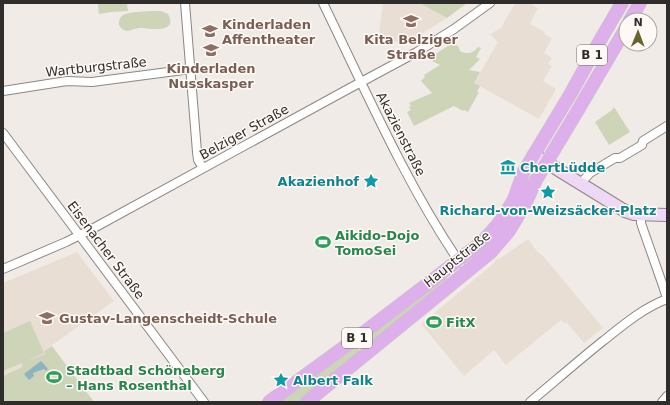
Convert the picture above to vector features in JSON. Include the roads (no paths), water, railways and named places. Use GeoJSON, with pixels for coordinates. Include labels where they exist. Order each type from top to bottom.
{"type":"FeatureCollection","features":[{"type":"Feature","properties":{"kind":"main road","name":"Hauptstraße"},"geometry":{"type":"LineString","coordinates":[[269,402],[358,337],[483,241],[499,223],[514,199],[524,170],[571,93],[622,3]]}},
{"type":"Feature","properties":{"kind":"main road"},"geometry":{"type":"LineString","coordinates":[[635,12],[640,3]]}},
{"type":"Feature","properties":{"kind":"main road","name":"Hauptstraße"},"geometry":{"type":"LineString","coordinates":[[307,402],[491,252],[509,231],[525,204],[536,180],[618,42]]}},
{"type":"Feature","properties":{"kind":"main road"},"geometry":{"type":"LineString","coordinates":[[534,155],[625,211],[634,214],[667,215]]}},
{"type":"Feature","properties":{"kind":"street"},"geometry":{"type":"LineString","coordinates":[[185,3],[197,152],[198,160],[203,168]]}},
{"type":"Feature","properties":{"kind":"street","name":"Akazienstraße"},"geometry":{"type":"LineString","coordinates":[[323,3],[403,167],[438,228],[466,272]]}},
{"type":"Feature","properties":{"kind":"street","name":"Belziger Straße"},"geometry":{"type":"LineString","coordinates":[[3,269],[80,235],[362,82],[424,48],[454,29],[490,3]]}},
{"type":"Feature","properties":{"kind":"street","name":"Wartburgstraße"},"geometry":{"type":"LineString","coordinates":[[3,91],[67,81],[92,82],[191,69]]}},
{"type":"Feature","properties":{"kind":"street"},"geometry":{"type":"LineString","coordinates":[[580,184],[590,173],[615,158],[620,158],[642,145],[643,140],[667,126]]}},
{"type":"Feature","properties":{"kind":"street","name":"Eisenacher Straße"},"geometry":{"type":"LineString","coordinates":[[3,133],[204,402]]}},
{"type":"Feature","properties":{"kind":"street"},"geometry":{"type":"LineString","coordinates":[[530,402],[632,318],[653,305],[667,299],[641,223],[641,214]]}},
{"type":"Feature","properties":{"kind":"street"},"geometry":{"type":"LineString","coordinates":[[662,402],[667,396]]}},
{"type":"Feature","properties":{"kind":"water"},"geometry":{"type":"Polygon","coordinates":[[[41,361],[48,369],[46,371],[44,369],[33,373],[34,376],[29,380],[24,374],[41,361]]]}},
{"type":"Feature","properties":{"kind":"place","name":"Kita Belziger Straße"},"geometry":{"type":"Point","coordinates":[411,21]}},
{"type":"Feature","properties":{"kind":"place","name":"Kinderladen Affentheater"},"geometry":{"type":"Point","coordinates":[210,31]}},
{"type":"Feature","properties":{"kind":"place","name":"Kinderladen Nusskasper"},"geometry":{"type":"Point","coordinates":[211,50]}},
{"type":"Feature","properties":{"kind":"place","name":"ChertLüdde"},"geometry":{"type":"Point","coordinates":[508,167]}},
{"type":"Feature","properties":{"kind":"place","name":"Akazienhof"},"geometry":{"type":"Point","coordinates":[371,181]}},
{"type":"Feature","properties":{"kind":"place","name":"Richard-von-Weizsäcker-Platz"},"geometry":{"type":"Point","coordinates":[548,192]}},
{"type":"Feature","properties":{"kind":"place","name":"Aikido-Dojo TomoSei"},"geometry":{"type":"Point","coordinates":[323,242]}},
{"type":"Feature","properties":{"kind":"place","name":"Gustav-Langenscheidt-Schule"},"geometry":{"type":"Point","coordinates":[47,318]}},
{"type":"Feature","properties":{"kind":"place","name":"FitX"},"geometry":{"type":"Point","coordinates":[434,322]}},
{"type":"Feature","properties":{"kind":"place","name":"Stadtbad Schöneberg – Hans Rosenthal"},"geometry":{"type":"Point","coordinates":[54,377]}},
{"type":"Feature","properties":{"kind":"place","name":"Albert Falk"},"geometry":{"type":"Point","coordinates":[281,380]}}]}
